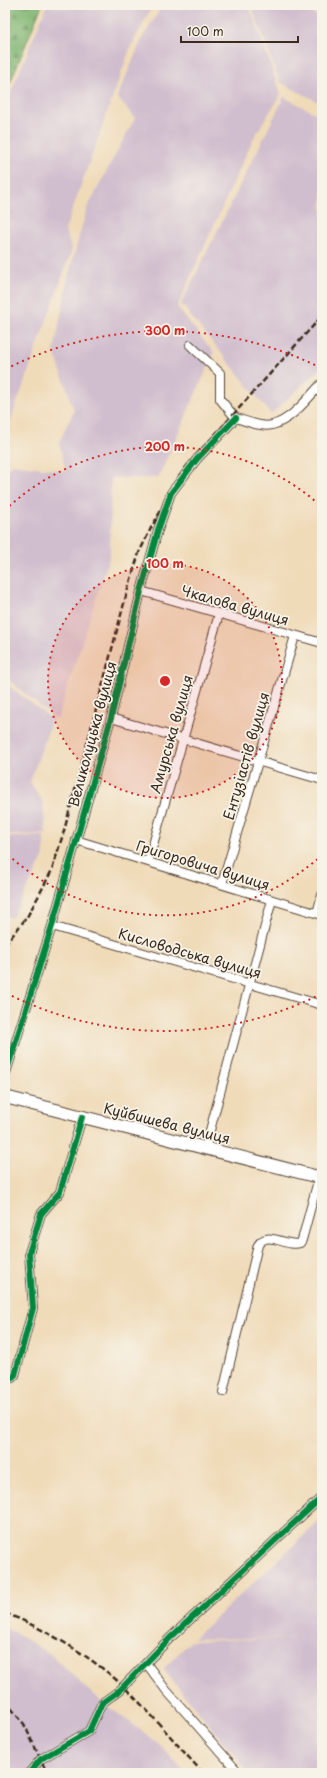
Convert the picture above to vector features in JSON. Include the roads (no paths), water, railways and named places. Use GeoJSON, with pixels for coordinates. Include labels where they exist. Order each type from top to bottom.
{"type":"FeatureCollection","features":[{"type":"Feature","properties":{"kind":"main road","name":"Куйбишева вулиця"},"geometry":{"type":"LineString","coordinates":[[5,1097],[204,1149],[320,1177]]}},
{"type":"Feature","properties":{"kind":"street"},"geometry":{"type":"LineString","coordinates":[[190,346],[220,373],[220,399],[236,418],[257,424],[272,426],[293,414],[322,383]]}},
{"type":"Feature","properties":{"kind":"street","name":"Великолуцька вулиця"},"geometry":{"type":"LineString","coordinates":[[5,1076],[52,926],[111,718],[141,591],[158,530],[171,493],[197,459],[236,418]]}},
{"type":"Feature","properties":{"kind":"street","name":"Чкалова вулиця"},"geometry":{"type":"LineString","coordinates":[[141,591],[322,644]]}},
{"type":"Feature","properties":{"kind":"street","name":"Амурська вулиця"},"geometry":{"type":"LineString","coordinates":[[148,862],[219,614]]}},
{"type":"Feature","properties":{"kind":"street","name":"Ентузіастів вулиця"},"geometry":{"type":"LineString","coordinates":[[222,884],[295,636]]}},
{"type":"Feature","properties":{"kind":"street"},"geometry":{"type":"LineString","coordinates":[[111,718],[322,780]]}},
{"type":"Feature","properties":{"kind":"street","name":"Григоровича вулиця"},"geometry":{"type":"LineString","coordinates":[[76,840],[319,914]]}},
{"type":"Feature","properties":{"kind":"street"},"geometry":{"type":"LineString","coordinates":[[319,914],[322,895]]}},
{"type":"Feature","properties":{"kind":"street"},"geometry":{"type":"LineString","coordinates":[[204,1149],[272,900]]}},
{"type":"Feature","properties":{"kind":"street","name":"Кисловодська вулиця"},"geometry":{"type":"LineString","coordinates":[[52,926],[248,984],[322,1004]]}},
{"type":"Feature","properties":{"kind":"street"},"geometry":{"type":"LineString","coordinates":[[5,1379],[12,1378],[15,1375],[32,1308],[29,1253],[41,1214],[60,1192],[82,1117]]}},
{"type":"Feature","properties":{"kind":"street"},"geometry":{"type":"LineString","coordinates":[[224,1392],[258,1245],[264,1239],[268,1238],[296,1244],[300,1243],[320,1177]]}},
{"type":"Feature","properties":{"kind":"street"},"geometry":{"type":"LineString","coordinates":[[29,1773],[41,1759],[89,1731],[102,1703],[120,1690],[170,1638],[321,1496]]}},
{"type":"Feature","properties":{"kind":"street"},"geometry":{"type":"LineString","coordinates":[[146,1663],[166,1690],[239,1773]]}},
{"type":"Feature","properties":{"kind":"railway"},"geometry":{"type":"LineString","coordinates":[[5,945],[27,917],[52,870],[64,831],[127,592],[139,553],[151,528],[186,467],[322,316]]}},
{"type":"Feature","properties":{"kind":"railway"},"geometry":{"type":"LineString","coordinates":[[5,1613],[52,1635],[112,1676],[144,1708],[203,1773]]}},
{"type":"Feature","properties":{"kind":"railway"},"geometry":{"type":"LineString","coordinates":[[5,1701],[24,1724],[47,1773]]}}]}
